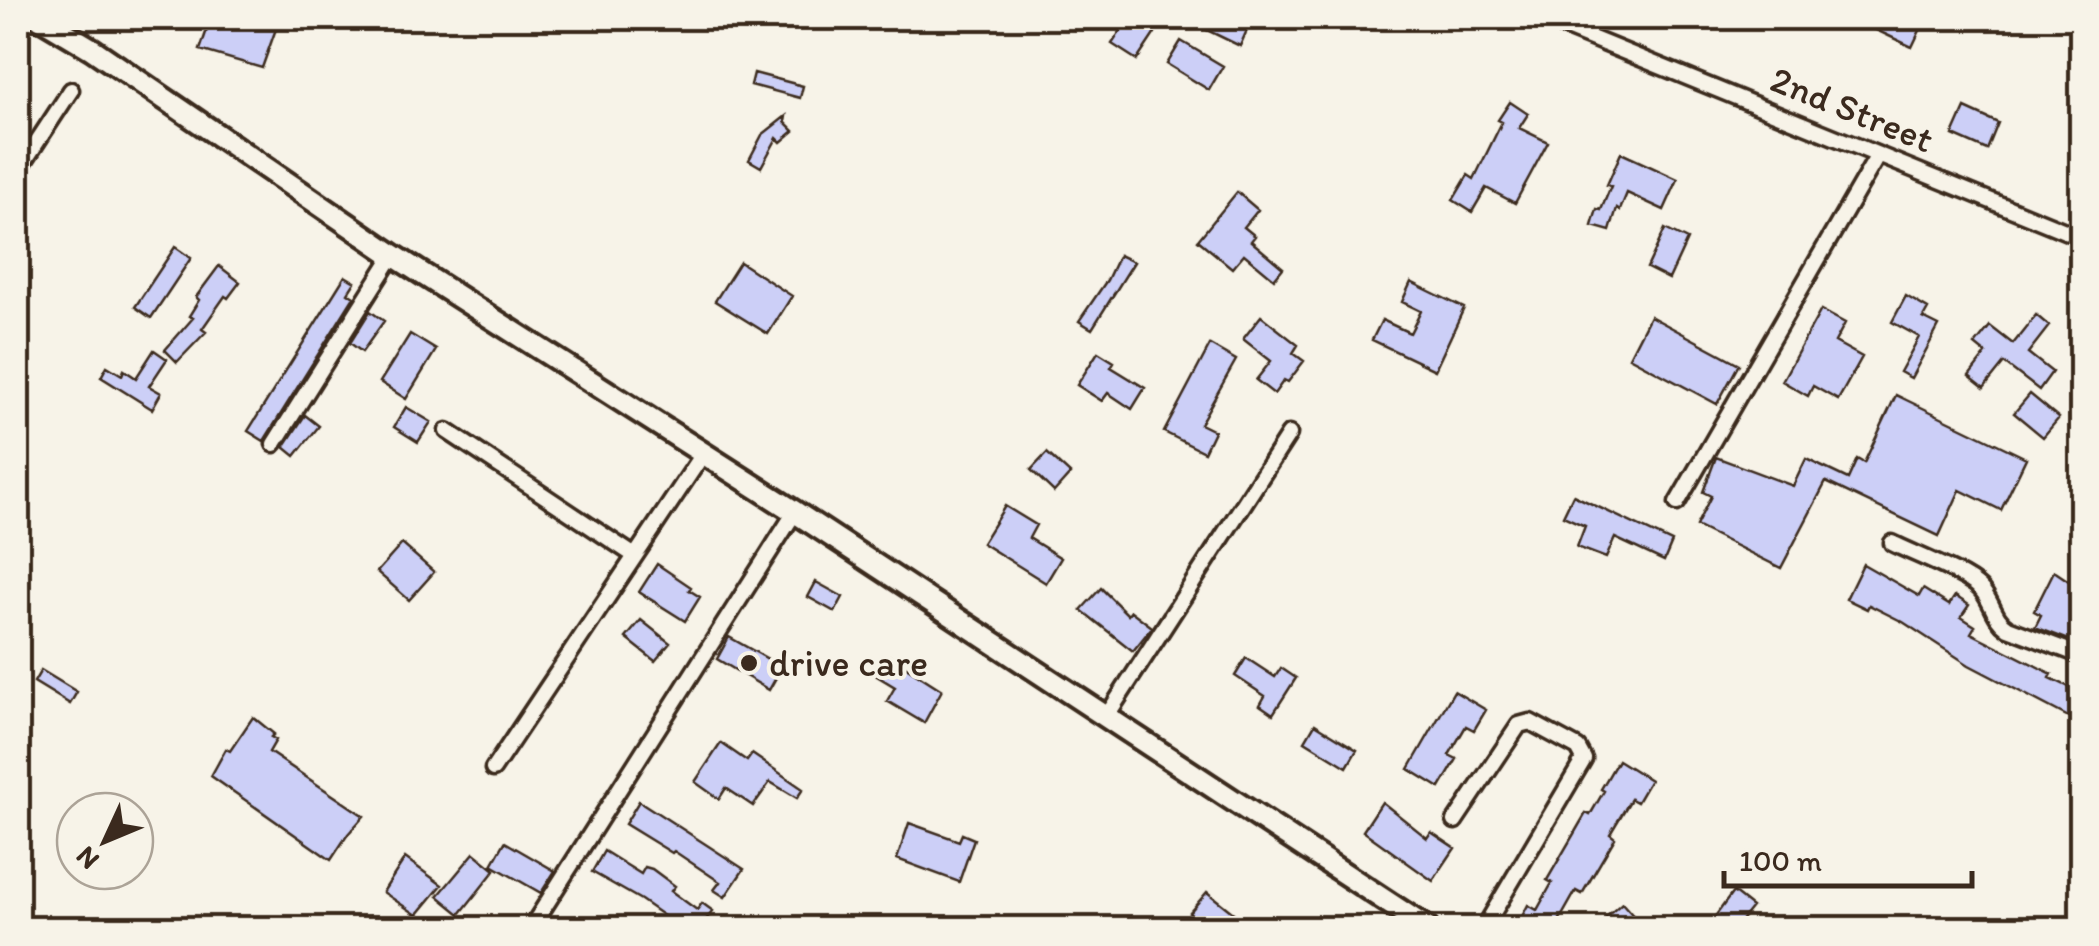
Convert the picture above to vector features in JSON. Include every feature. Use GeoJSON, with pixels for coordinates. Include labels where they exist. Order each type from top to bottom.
{"type":"FeatureCollection","features":[{"type":"Feature","properties":{"kind":"main road"},"geometry":{"type":"LineString","coordinates":[[40,18],[92,48],[394,255],[795,512],[1427,928]]}},
{"type":"Feature","properties":{"kind":"street","name":"2nd Street"},"geometry":{"type":"LineString","coordinates":[[1542,18],[2082,238]]}},
{"type":"Feature","properties":{"kind":"street"},"geometry":{"type":"LineString","coordinates":[[18,170],[71,90]]}},
{"type":"Feature","properties":{"kind":"street"},"geometry":{"type":"LineString","coordinates":[[1676,503],[1878,154]]}},
{"type":"Feature","properties":{"kind":"street"},"geometry":{"type":"LineString","coordinates":[[274,444],[394,255]]}},
{"type":"Feature","properties":{"kind":"street"},"geometry":{"type":"LineString","coordinates":[[447,431],[635,556]]}},
{"type":"Feature","properties":{"kind":"street"},"geometry":{"type":"LineString","coordinates":[[1106,717],[1289,434]]}},
{"type":"Feature","properties":{"kind":"street"},"geometry":{"type":"LineString","coordinates":[[493,769],[703,454]]}},
{"type":"Feature","properties":{"kind":"street"},"geometry":{"type":"LineString","coordinates":[[531,928],[795,512]]}},
{"type":"Feature","properties":{"kind":"street"},"geometry":{"type":"LineString","coordinates":[[1892,543],[1975,584],[1998,621],[2008,628],[2082,656]]}},
{"type":"Feature","properties":{"kind":"street"},"geometry":{"type":"LineString","coordinates":[[1455,821],[1519,725],[1530,722],[1578,748],[1584,759],[1484,928]]}},
{"type":"Feature","properties":{"kind":"building"},"geometry":{"type":"Polygon","coordinates":[[[211,18],[253,18],[277,26],[262,68],[200,50],[211,18]]]}},
{"type":"Feature","properties":{"kind":"building"},"geometry":{"type":"Polygon","coordinates":[[[1129,18],[1142,18],[1159,27],[1137,60],[1112,44],[1129,18]]]}},
{"type":"Feature","properties":{"kind":"building"},"geometry":{"type":"Polygon","coordinates":[[[1182,18],[1243,18],[1251,21],[1240,46],[1182,18]]]}},
{"type":"Feature","properties":{"kind":"building"},"geometry":{"type":"Polygon","coordinates":[[[1851,18],[1914,18],[1924,22],[1912,47],[1851,18]]]}},
{"type":"Feature","properties":{"kind":"building"},"geometry":{"type":"Polygon","coordinates":[[[1181,41],[1223,66],[1209,90],[1167,64],[1181,41]]]}},
{"type":"Feature","properties":{"kind":"building"},"geometry":{"type":"Polygon","coordinates":[[[754,73],[803,86],[800,98],[751,85],[754,73]]]}},
{"type":"Feature","properties":{"kind":"building"},"geometry":{"type":"Polygon","coordinates":[[[1510,102],[1528,114],[1519,128],[1548,142],[1515,203],[1486,188],[1472,212],[1453,200],[1468,175],[1474,179],[1502,122],[1498,120],[1510,102]]]}},
{"type":"Feature","properties":{"kind":"building"},"geometry":{"type":"Polygon","coordinates":[[[1965,108],[1998,123],[1987,150],[1953,135],[1965,108]]]}},
{"type":"Feature","properties":{"kind":"building"},"geometry":{"type":"Polygon","coordinates":[[[786,116],[785,122],[794,131],[781,142],[777,138],[761,167],[749,160],[762,135],[786,116]]]}},
{"type":"Feature","properties":{"kind":"building"},"geometry":{"type":"Polygon","coordinates":[[[1621,153],[1678,179],[1664,210],[1627,193],[1620,210],[1617,208],[1610,231],[1592,226],[1621,153]]]}},
{"type":"Feature","properties":{"kind":"building"},"geometry":{"type":"Polygon","coordinates":[[[1237,192],[1258,210],[1244,227],[1255,236],[1251,241],[1283,268],[1274,279],[1244,254],[1232,268],[1198,240],[1237,192]]]}},
{"type":"Feature","properties":{"kind":"building"},"geometry":{"type":"Polygon","coordinates":[[[1665,229],[1687,240],[1669,279],[1647,268],[1665,229]]]}},
{"type":"Feature","properties":{"kind":"building"},"geometry":{"type":"Polygon","coordinates":[[[175,247],[191,258],[151,318],[135,307],[175,247]]]}},
{"type":"Feature","properties":{"kind":"building"},"geometry":{"type":"Polygon","coordinates":[[[1119,255],[1134,262],[1092,329],[1079,321],[1119,255]]]}},
{"type":"Feature","properties":{"kind":"building"},"geometry":{"type":"Polygon","coordinates":[[[740,262],[792,296],[768,334],[715,301],[740,262]]]}},
{"type":"Feature","properties":{"kind":"building"},"geometry":{"type":"Polygon","coordinates":[[[219,266],[240,282],[202,329],[206,332],[177,362],[165,350],[193,318],[189,316],[199,300],[196,297],[219,266]]]}},
{"type":"Feature","properties":{"kind":"building"},"geometry":{"type":"Polygon","coordinates":[[[345,276],[355,282],[348,293],[354,297],[264,441],[248,431],[345,276]]]}},
{"type":"Feature","properties":{"kind":"building"},"geometry":{"type":"Polygon","coordinates":[[[1411,282],[1464,308],[1435,370],[1372,340],[1382,320],[1410,333],[1421,311],[1402,302],[1411,282]]]}},
{"type":"Feature","properties":{"kind":"building"},"geometry":{"type":"Polygon","coordinates":[[[1906,296],[1928,309],[1923,318],[1939,326],[1911,378],[1900,372],[1919,337],[1892,322],[1906,296]]]}},
{"type":"Feature","properties":{"kind":"building"},"geometry":{"type":"Polygon","coordinates":[[[1821,310],[1845,323],[1835,342],[1862,357],[1838,400],[1813,386],[1808,396],[1782,381],[1821,310]]]}},
{"type":"Feature","properties":{"kind":"building"},"geometry":{"type":"Polygon","coordinates":[[[370,311],[384,321],[362,352],[350,343],[370,311]]]}},
{"type":"Feature","properties":{"kind":"building"},"geometry":{"type":"Polygon","coordinates":[[[2036,315],[2049,326],[2028,353],[2052,372],[2039,390],[2004,363],[1984,388],[1969,376],[1986,354],[1975,345],[1990,326],[2013,344],[2036,315]]]}},
{"type":"Feature","properties":{"kind":"building"},"geometry":{"type":"Polygon","coordinates":[[[1261,316],[1298,345],[1293,353],[1304,361],[1274,394],[1256,380],[1271,361],[1243,339],[1261,316]]]}},
{"type":"Feature","properties":{"kind":"building"},"geometry":{"type":"Polygon","coordinates":[[[1650,316],[1739,364],[1717,404],[1629,357],[1650,316]]]}},
{"type":"Feature","properties":{"kind":"building"},"geometry":{"type":"Polygon","coordinates":[[[410,334],[436,350],[406,399],[380,382],[410,334]]]}},
{"type":"Feature","properties":{"kind":"building"},"geometry":{"type":"Polygon","coordinates":[[[1210,345],[1236,360],[1200,424],[1214,431],[1204,452],[1164,432],[1210,345]]]}},
{"type":"Feature","properties":{"kind":"building"},"geometry":{"type":"Polygon","coordinates":[[[154,350],[167,359],[149,386],[161,393],[152,409],[101,377],[107,366],[136,378],[154,350]]]}},
{"type":"Feature","properties":{"kind":"building"},"geometry":{"type":"Polygon","coordinates":[[[1098,352],[1114,362],[1111,367],[1145,388],[1132,409],[1108,393],[1102,401],[1077,385],[1098,352]]]}},
{"type":"Feature","properties":{"kind":"building"},"geometry":{"type":"Polygon","coordinates":[[[2030,394],[2059,418],[2043,437],[2014,413],[2030,394]]]}},
{"type":"Feature","properties":{"kind":"building"},"geometry":{"type":"Polygon","coordinates":[[[1896,395],[2026,458],[2001,510],[1960,490],[1939,536],[1826,482],[1781,568],[1696,526],[1711,496],[1703,492],[1716,457],[1793,486],[1806,459],[1848,479],[1857,459],[1864,463],[1896,395]]]}},
{"type":"Feature","properties":{"kind":"building"},"geometry":{"type":"Polygon","coordinates":[[[406,407],[431,422],[418,442],[394,427],[406,407]]]}},
{"type":"Feature","properties":{"kind":"building"},"geometry":{"type":"Polygon","coordinates":[[[305,415],[319,426],[295,456],[284,447],[305,415]]]}},
{"type":"Feature","properties":{"kind":"building"},"geometry":{"type":"Polygon","coordinates":[[[1047,453],[1070,474],[1054,492],[1031,470],[1047,453]]]}},
{"type":"Feature","properties":{"kind":"building"},"geometry":{"type":"Polygon","coordinates":[[[1573,495],[1672,542],[1664,561],[1615,538],[1606,558],[1577,547],[1585,526],[1563,516],[1573,495]]]}},
{"type":"Feature","properties":{"kind":"building"},"geometry":{"type":"Polygon","coordinates":[[[1005,506],[1036,525],[1029,538],[1061,558],[1046,583],[982,543],[1005,506]]]}},
{"type":"Feature","properties":{"kind":"building"},"geometry":{"type":"Polygon","coordinates":[[[402,544],[434,572],[409,600],[377,572],[402,544]]]}},
{"type":"Feature","properties":{"kind":"building"},"geometry":{"type":"Polygon","coordinates":[[[657,564],[700,597],[685,621],[639,592],[657,564]]]}},
{"type":"Feature","properties":{"kind":"building"},"geometry":{"type":"Polygon","coordinates":[[[1863,564],[1919,596],[1923,589],[1949,605],[1955,596],[1969,605],[1961,617],[1975,626],[1971,633],[2082,693],[2082,724],[1969,665],[1903,622],[1869,605],[1867,609],[1846,599],[1863,564]]]}},
{"type":"Feature","properties":{"kind":"building"},"geometry":{"type":"Polygon","coordinates":[[[2054,571],[2082,590],[2082,616],[2069,640],[2035,627],[2041,615],[2034,611],[2054,571]]]}},
{"type":"Feature","properties":{"kind":"building"},"geometry":{"type":"Polygon","coordinates":[[[816,582],[843,597],[835,612],[808,597],[816,582]]]}},
{"type":"Feature","properties":{"kind":"building"},"geometry":{"type":"Polygon","coordinates":[[[1101,588],[1128,615],[1131,611],[1152,627],[1133,651],[1081,610],[1101,588]]]}},
{"type":"Feature","properties":{"kind":"building"},"geometry":{"type":"Polygon","coordinates":[[[641,620],[670,643],[655,661],[626,638],[641,620]]]}},
{"type":"Feature","properties":{"kind":"building","name":"drive care"},"geometry":{"type":"Polygon","coordinates":[[[729,637],[782,667],[769,690],[717,659],[729,637]]]}},
{"type":"Feature","properties":{"kind":"building"},"geometry":{"type":"Polygon","coordinates":[[[889,656],[942,690],[924,723],[887,701],[895,687],[877,676],[889,656]]]}},
{"type":"Feature","properties":{"kind":"building"},"geometry":{"type":"Polygon","coordinates":[[[1246,658],[1275,677],[1281,668],[1296,678],[1273,714],[1260,705],[1265,696],[1235,676],[1246,658]]]}},
{"type":"Feature","properties":{"kind":"building"},"geometry":{"type":"Polygon","coordinates":[[[41,670],[77,692],[70,704],[34,682],[41,670]]]}},
{"type":"Feature","properties":{"kind":"building"},"geometry":{"type":"Polygon","coordinates":[[[1454,691],[1486,710],[1474,730],[1466,726],[1449,755],[1457,759],[1440,788],[1409,769],[1454,691]]]}},
{"type":"Feature","properties":{"kind":"building"},"geometry":{"type":"Polygon","coordinates":[[[253,717],[274,734],[271,737],[276,740],[269,752],[364,816],[331,860],[211,776],[226,749],[230,751],[253,717]]]}},
{"type":"Feature","properties":{"kind":"building"},"geometry":{"type":"Polygon","coordinates":[[[1315,724],[1357,750],[1347,767],[1305,741],[1315,724]]]}},
{"type":"Feature","properties":{"kind":"building"},"geometry":{"type":"Polygon","coordinates":[[[721,743],[747,761],[752,754],[803,789],[797,798],[770,782],[753,806],[726,788],[719,799],[695,782],[721,743]]]}},
{"type":"Feature","properties":{"kind":"building"},"geometry":{"type":"Polygon","coordinates":[[[1618,760],[1650,780],[1637,802],[1631,799],[1610,834],[1615,838],[1582,894],[1576,891],[1555,928],[1516,928],[1528,905],[1537,910],[1552,883],[1547,880],[1586,813],[1590,815],[1618,760]]]}},
{"type":"Feature","properties":{"kind":"building"},"geometry":{"type":"Polygon","coordinates":[[[639,801],[744,869],[725,897],[714,890],[720,882],[625,824],[639,801]]]}},
{"type":"Feature","properties":{"kind":"building"},"geometry":{"type":"Polygon","coordinates":[[[1382,802],[1427,838],[1431,832],[1455,848],[1433,881],[1363,831],[1382,802]]]}},
{"type":"Feature","properties":{"kind":"building"},"geometry":{"type":"Polygon","coordinates":[[[909,823],[959,841],[962,834],[974,839],[959,882],[897,859],[909,823]]]}},
{"type":"Feature","properties":{"kind":"building"},"geometry":{"type":"Polygon","coordinates":[[[505,842],[555,871],[541,893],[492,865],[505,842]]]}},
{"type":"Feature","properties":{"kind":"building"},"geometry":{"type":"Polygon","coordinates":[[[604,851],[641,874],[645,867],[652,869],[675,886],[671,891],[697,910],[702,903],[713,911],[699,928],[681,928],[592,872],[604,851]]]}},
{"type":"Feature","properties":{"kind":"building"},"geometry":{"type":"Polygon","coordinates":[[[474,853],[495,870],[460,914],[438,896],[474,853]]]}},
{"type":"Feature","properties":{"kind":"building"},"geometry":{"type":"Polygon","coordinates":[[[405,858],[442,885],[417,915],[383,892],[405,858]]]}},
{"type":"Feature","properties":{"kind":"building"},"geometry":{"type":"Polygon","coordinates":[[[1207,892],[1242,920],[1235,928],[1208,928],[1189,913],[1207,892]]]}},
{"type":"Feature","properties":{"kind":"building"},"geometry":{"type":"Polygon","coordinates":[[[1733,892],[1752,907],[1735,928],[1719,928],[1711,922],[1733,892]]]}},
{"type":"Feature","properties":{"kind":"building"},"geometry":{"type":"Polygon","coordinates":[[[1622,903],[1644,928],[1616,928],[1606,917],[1622,903]]]}},
{"type":"Feature","properties":{"kind":"place","name":"drive care"},"geometry":{"type":"Point","coordinates":[749,663]}}]}
